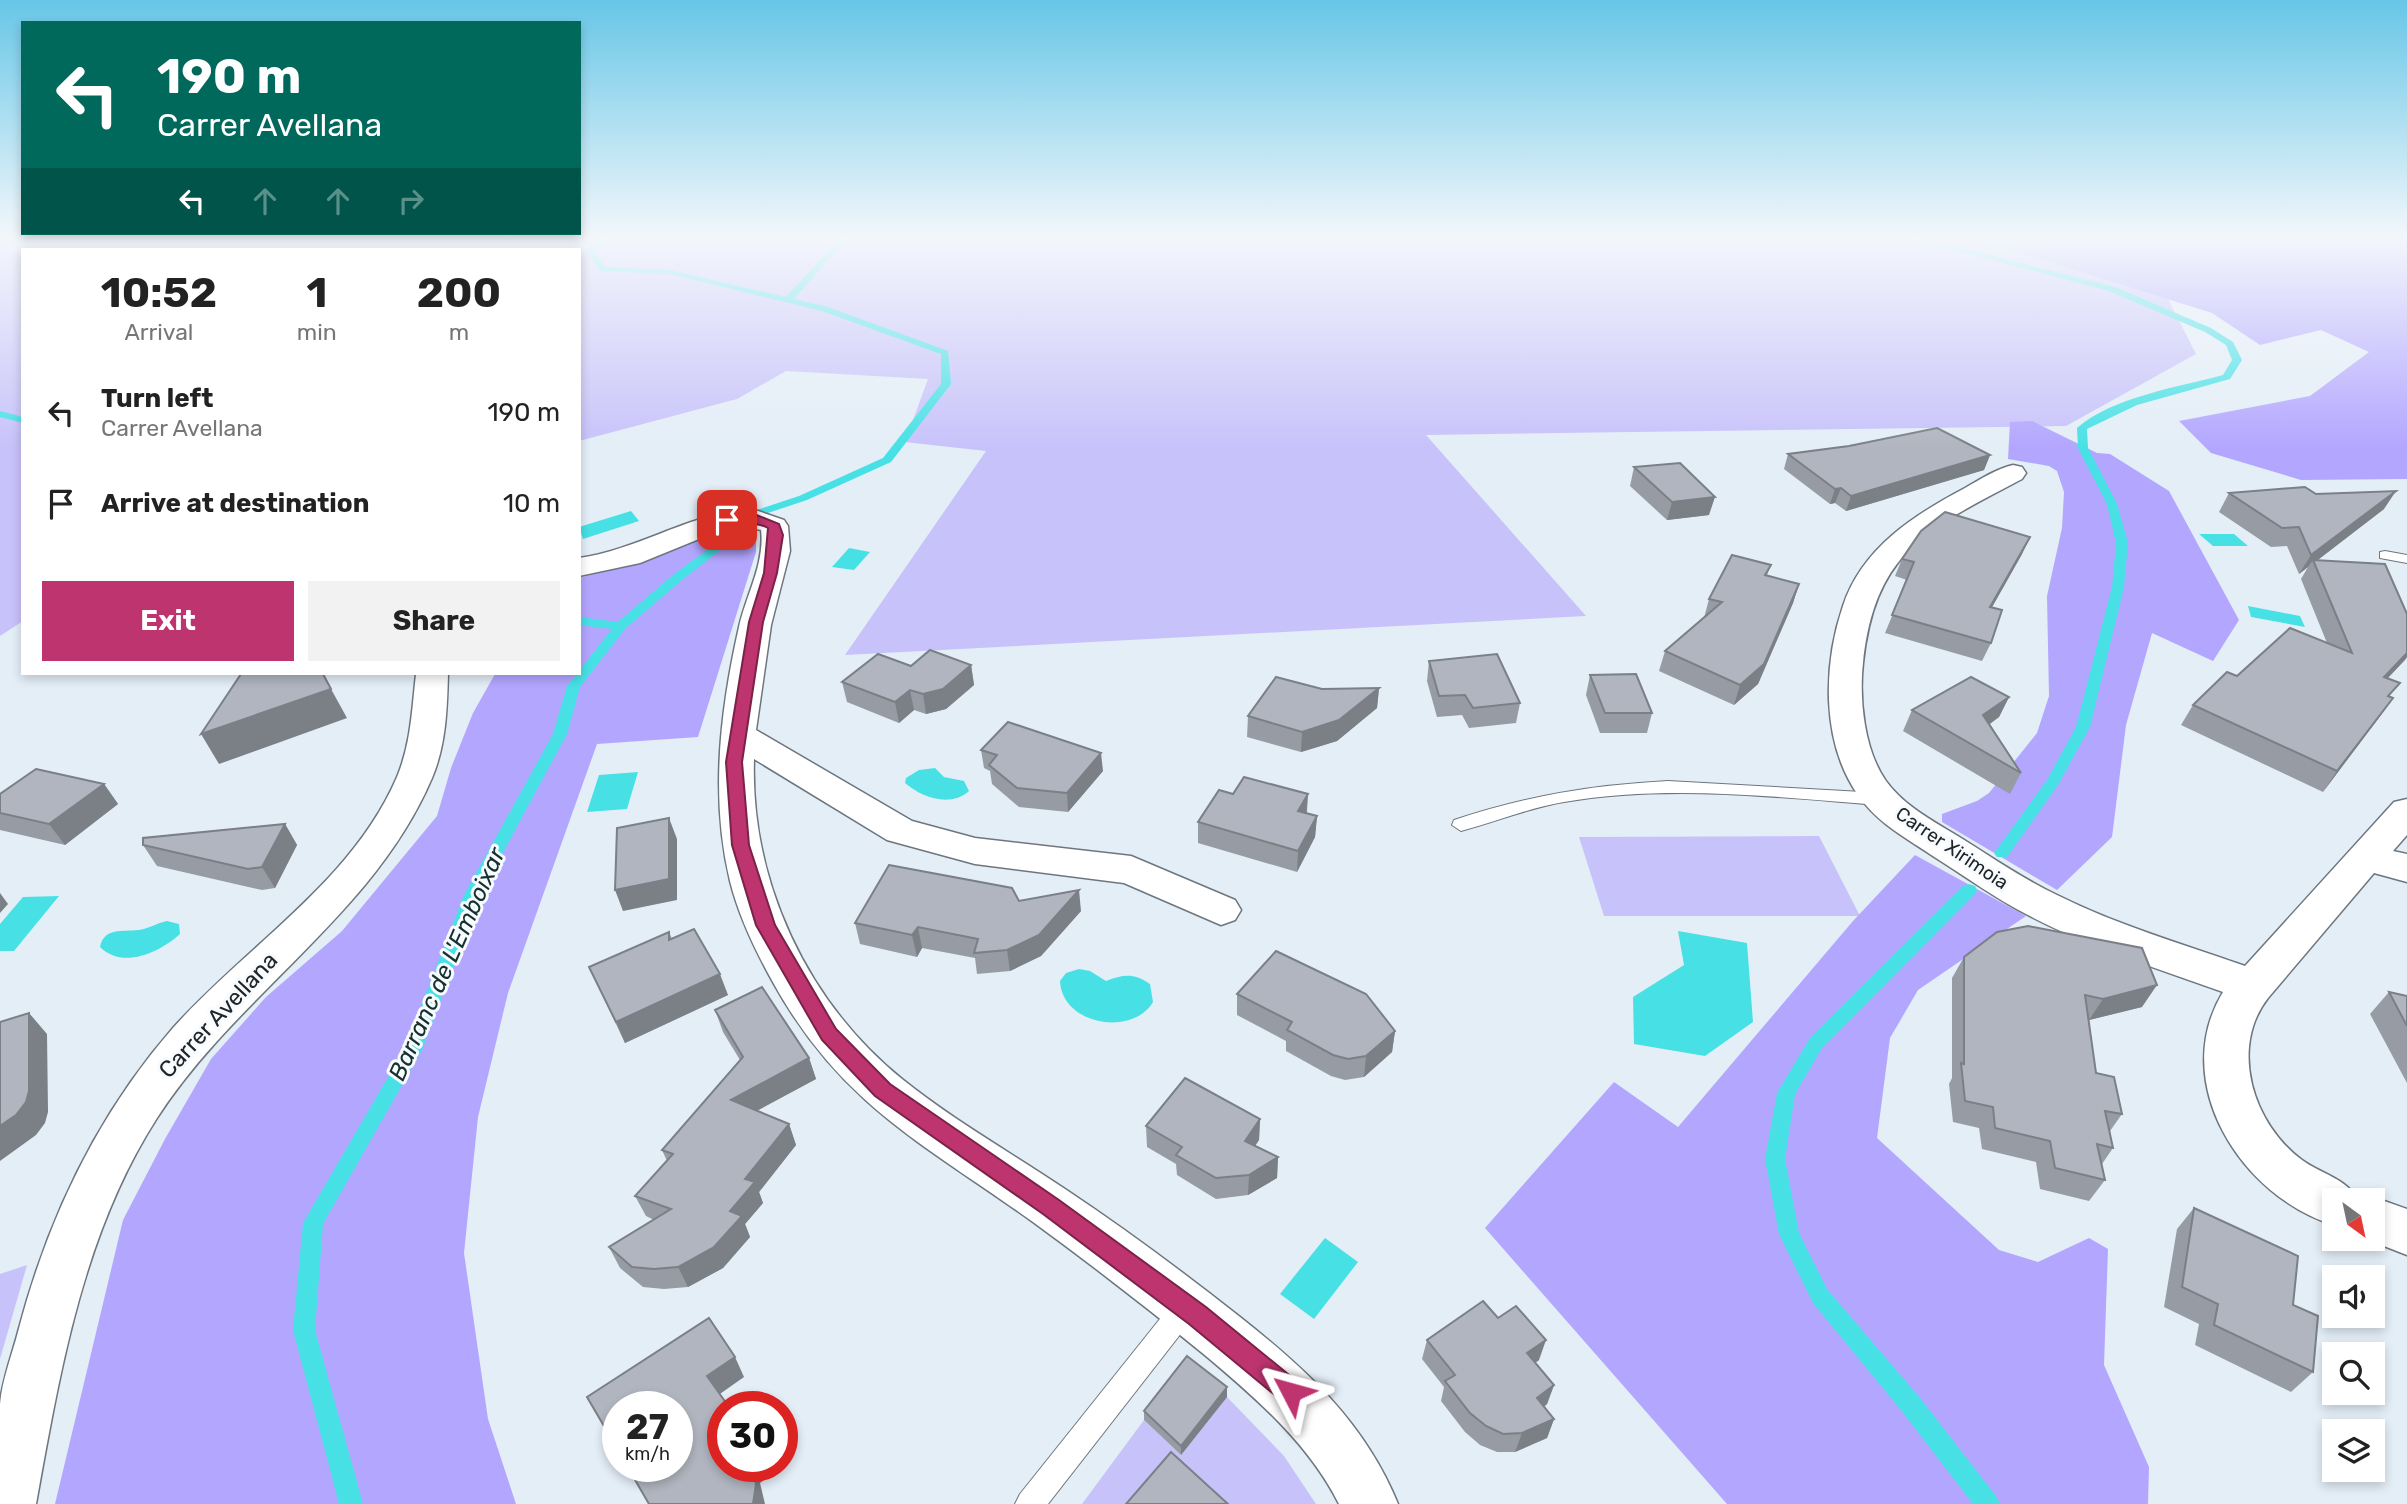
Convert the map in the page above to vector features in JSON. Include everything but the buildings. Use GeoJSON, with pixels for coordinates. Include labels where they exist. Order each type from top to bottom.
{"type":"FeatureCollection","features":[{"type":"Feature","properties":{"kind":"street","name":"Carrer Xirimoia"},"geometry":{"type":"LineString","coordinates":[[2014,473],[1926,520],[1889,550],[1865,584],[1850,634],[1845,688],[1857,751],[1880,799],[1995,878],[2053,910],[2253,986]]}},
{"type":"Feature","properties":{"kind":"street"},"geometry":{"type":"LineString","coordinates":[[581,567],[632,556],[727,520],[754,518],[774,526],[776,535],[771,573],[756,622],[738,734],[734,792],[741,845],[756,900],[779,952],[829,1034],[883,1090],[1051,1207],[1186,1308],[1291,1392],[1338,1448],[1370,1504]]}},
{"type":"Feature","properties":{"kind":"street","name":"Carrer Avellana"},"geometry":{"type":"LineString","coordinates":[[7,1504],[34,1369],[89,1198],[151,1088],[182,1048],[216,1010],[327,905],[379,842],[416,775],[429,735],[432,675]]}},
{"type":"Feature","properties":{"kind":"street"},"geometry":{"type":"LineString","coordinates":[[738,734],[900,831],[975,851],[1131,870],[1221,910]]}},
{"type":"Feature","properties":{"kind":"street"},"geometry":{"type":"LineString","coordinates":[[2322,1197],[2277,1169],[2260,1152],[2238,1114],[2228,1065],[2228,1039],[2236,1008],[2253,986],[2387,863],[2407,811]]}},
{"type":"Feature","properties":{"kind":"street"},"geometry":{"type":"LineString","coordinates":[[2385,1224],[2407,1233]]}},
{"type":"Feature","properties":{"kind":"lane"},"geometry":{"type":"LineString","coordinates":[[2385,555],[2407,559]]}},
{"type":"Feature","properties":{"kind":"lane"},"geometry":{"type":"LineString","coordinates":[[1461,825],[1503,808],[1539,799],[1636,787],[1711,787],[1880,799]]}},
{"type":"Feature","properties":{"kind":"lane"},"geometry":{"type":"LineString","coordinates":[[1030,1504],[1186,1308]]}},
{"type":"Feature","properties":{"kind":"shaded area"},"geometry":{"type":"Polygon","coordinates":[[[0,308],[21,308],[21,622],[0,636],[0,308]]]}},
{"type":"Feature","properties":{"kind":"shaded area"},"geometry":{"type":"Polygon","coordinates":[[[581,308],[2173,308],[2196,354],[2066,426],[1426,435],[1586,616],[845,655],[986,451],[905,442],[928,379],[786,371],[737,399],[581,440],[581,308]]]}},
{"type":"Feature","properties":{"kind":"shaded area"},"geometry":{"type":"Polygon","coordinates":[[[2197,308],[2407,308],[2407,479],[2301,480],[2211,453],[2179,421],[2310,396],[2369,352],[2321,330],[2260,345],[2212,313],[2197,308]]]}},
{"type":"Feature","properties":{"kind":"shaded area"},"geometry":{"type":"Polygon","coordinates":[[[2032,421],[2097,453],[2110,454],[2169,491],[2239,620],[2213,661],[2152,633],[2126,725],[2112,837],[2057,890],[1942,822],[1942,814],[1977,801],[1989,793],[2037,733],[2049,696],[2047,596],[2062,528],[2064,492],[2057,471],[2049,466],[2008,459],[2010,422],[2032,421]]]}},
{"type":"Feature","properties":{"kind":"shaded area"},"geometry":{"type":"Polygon","coordinates":[[[732,527],[756,534],[756,552],[698,737],[597,744],[508,993],[478,1117],[464,1253],[488,1419],[516,1504],[55,1504],[123,1220],[211,1059],[266,997],[342,931],[437,816],[451,768],[473,713],[494,675],[581,675],[581,577],[646,560],[707,534],[732,527]]]}},
{"type":"Feature","properties":{"kind":"shaded area"},"geometry":{"type":"Polygon","coordinates":[[[1819,836],[1860,916],[1604,916],[1579,837],[1819,836]]]}},
{"type":"Feature","properties":{"kind":"shaded area"},"geometry":{"type":"Polygon","coordinates":[[[1915,855],[2026,916],[1918,990],[1890,1038],[1877,1138],[1999,1250],[2038,1262],[2089,1238],[2108,1249],[2104,1365],[2149,1467],[2148,1504],[1727,1504],[1485,1228],[1614,1082],[1678,1127],[1853,921],[1915,855]]]}},
{"type":"Feature","properties":{"kind":"shaded area"},"geometry":{"type":"Polygon","coordinates":[[[27,1265],[0,1359],[0,1274],[27,1265]]]}},
{"type":"Feature","properties":{"kind":"shaded area"},"geometry":{"type":"Polygon","coordinates":[[[1227,1397],[1284,1456],[1316,1504],[1082,1504],[1144,1420],[1181,1455],[1227,1397]]]}},
{"type":"Feature","properties":{"kind":"water"},"geometry":{"type":"Polygon","coordinates":[[[631,511],[639,521],[583,539],[581,526],[631,511]]]}},
{"type":"Feature","properties":{"kind":"water"},"geometry":{"type":"Polygon","coordinates":[[[2199,534],[2234,534],[2248,546],[2213,546],[2199,534]]]}},
{"type":"Feature","properties":{"kind":"water"},"geometry":{"type":"Polygon","coordinates":[[[849,548],[870,552],[854,570],[832,567],[849,548]]]}},
{"type":"Feature","properties":{"kind":"water"},"geometry":{"type":"Polygon","coordinates":[[[2248,606],[2300,616],[2305,627],[2251,617],[2248,606]]]}},
{"type":"Feature","properties":{"kind":"water"},"geometry":{"type":"Polygon","coordinates":[[[935,768],[944,777],[964,781],[969,791],[953,799],[936,799],[919,793],[905,783],[906,778],[919,770],[935,768]]]}},
{"type":"Feature","properties":{"kind":"water"},"geometry":{"type":"Polygon","coordinates":[[[638,772],[627,809],[587,812],[599,775],[638,772]]]}},
{"type":"Feature","properties":{"kind":"water"},"geometry":{"type":"Polygon","coordinates":[[[59,896],[14,951],[0,951],[0,924],[23,897],[59,896]]]}},
{"type":"Feature","properties":{"kind":"water"},"geometry":{"type":"Polygon","coordinates":[[[167,921],[179,924],[180,934],[152,952],[130,958],[119,957],[100,947],[110,933],[142,929],[167,921]]]}},
{"type":"Feature","properties":{"kind":"water"},"geometry":{"type":"Polygon","coordinates":[[[1678,931],[1747,943],[1753,1022],[1705,1056],[1634,1044],[1633,997],[1684,965],[1678,931]]]}},
{"type":"Feature","properties":{"kind":"water"},"geometry":{"type":"Polygon","coordinates":[[[1079,969],[1090,971],[1106,981],[1124,976],[1139,978],[1150,984],[1153,1002],[1143,1013],[1130,1020],[1099,1021],[1085,1016],[1072,1008],[1064,996],[1060,981],[1066,973],[1079,969]]]}},
{"type":"Feature","properties":{"kind":"water"},"geometry":{"type":"Polygon","coordinates":[[[1325,1238],[1358,1262],[1314,1319],[1280,1294],[1325,1238]]]}},
{"type":"Feature","properties":{"kind":"waterway","name":"Barranc de L'Emboixar"},"geometry":{"type":"LineString","coordinates":[[761,512],[803,498],[887,460],[946,384],[945,353],[822,308]]}},
{"type":"Feature","properties":{"kind":"waterway","name":"Barranc de L'Emboixar"},"geometry":{"type":"LineString","coordinates":[[2002,853],[2053,782],[2083,727],[2118,587],[2122,543],[2112,504],[2083,448],[2082,428],[2133,403],[2227,377],[2237,360],[2230,344],[2208,330],[2157,308]]}},
{"type":"Feature","properties":{"kind":"waterway"},"geometry":{"type":"LineString","coordinates":[[0,414],[21,419]]}},
{"type":"Feature","properties":{"kind":"waterway","name":"Barranc de L'Emboixar"},"geometry":{"type":"LineString","coordinates":[[621,626],[678,577],[742,528]]}},
{"type":"Feature","properties":{"kind":"waterway"},"geometry":{"type":"LineString","coordinates":[[581,621],[621,626]]}},
{"type":"Feature","properties":{"kind":"waterway","name":"Barranc de L'Emboixar"},"geometry":{"type":"LineString","coordinates":[[351,1504],[304,1330],[313,1223],[413,1050],[472,895],[560,734],[574,686],[621,626]]}},
{"type":"Feature","properties":{"kind":"waterway","name":"Barranc de L'Emboixar"},"geometry":{"type":"LineString","coordinates":[[1969,890],[1816,1043],[1786,1093],[1775,1159],[1789,1234],[1820,1296],[1912,1406],[1988,1504]]}},
{"type":"Feature","properties":{"kind":"route"},"geometry":{"type":"LineString","coordinates":[[727,520],[765,520],[774,526],[776,535],[771,573],[756,622],[734,762],[734,792],[741,845],[756,900],[779,952],[811,1007],[829,1034],[883,1090],[1051,1207],[1197,1315],[1291,1392]]}}]}
